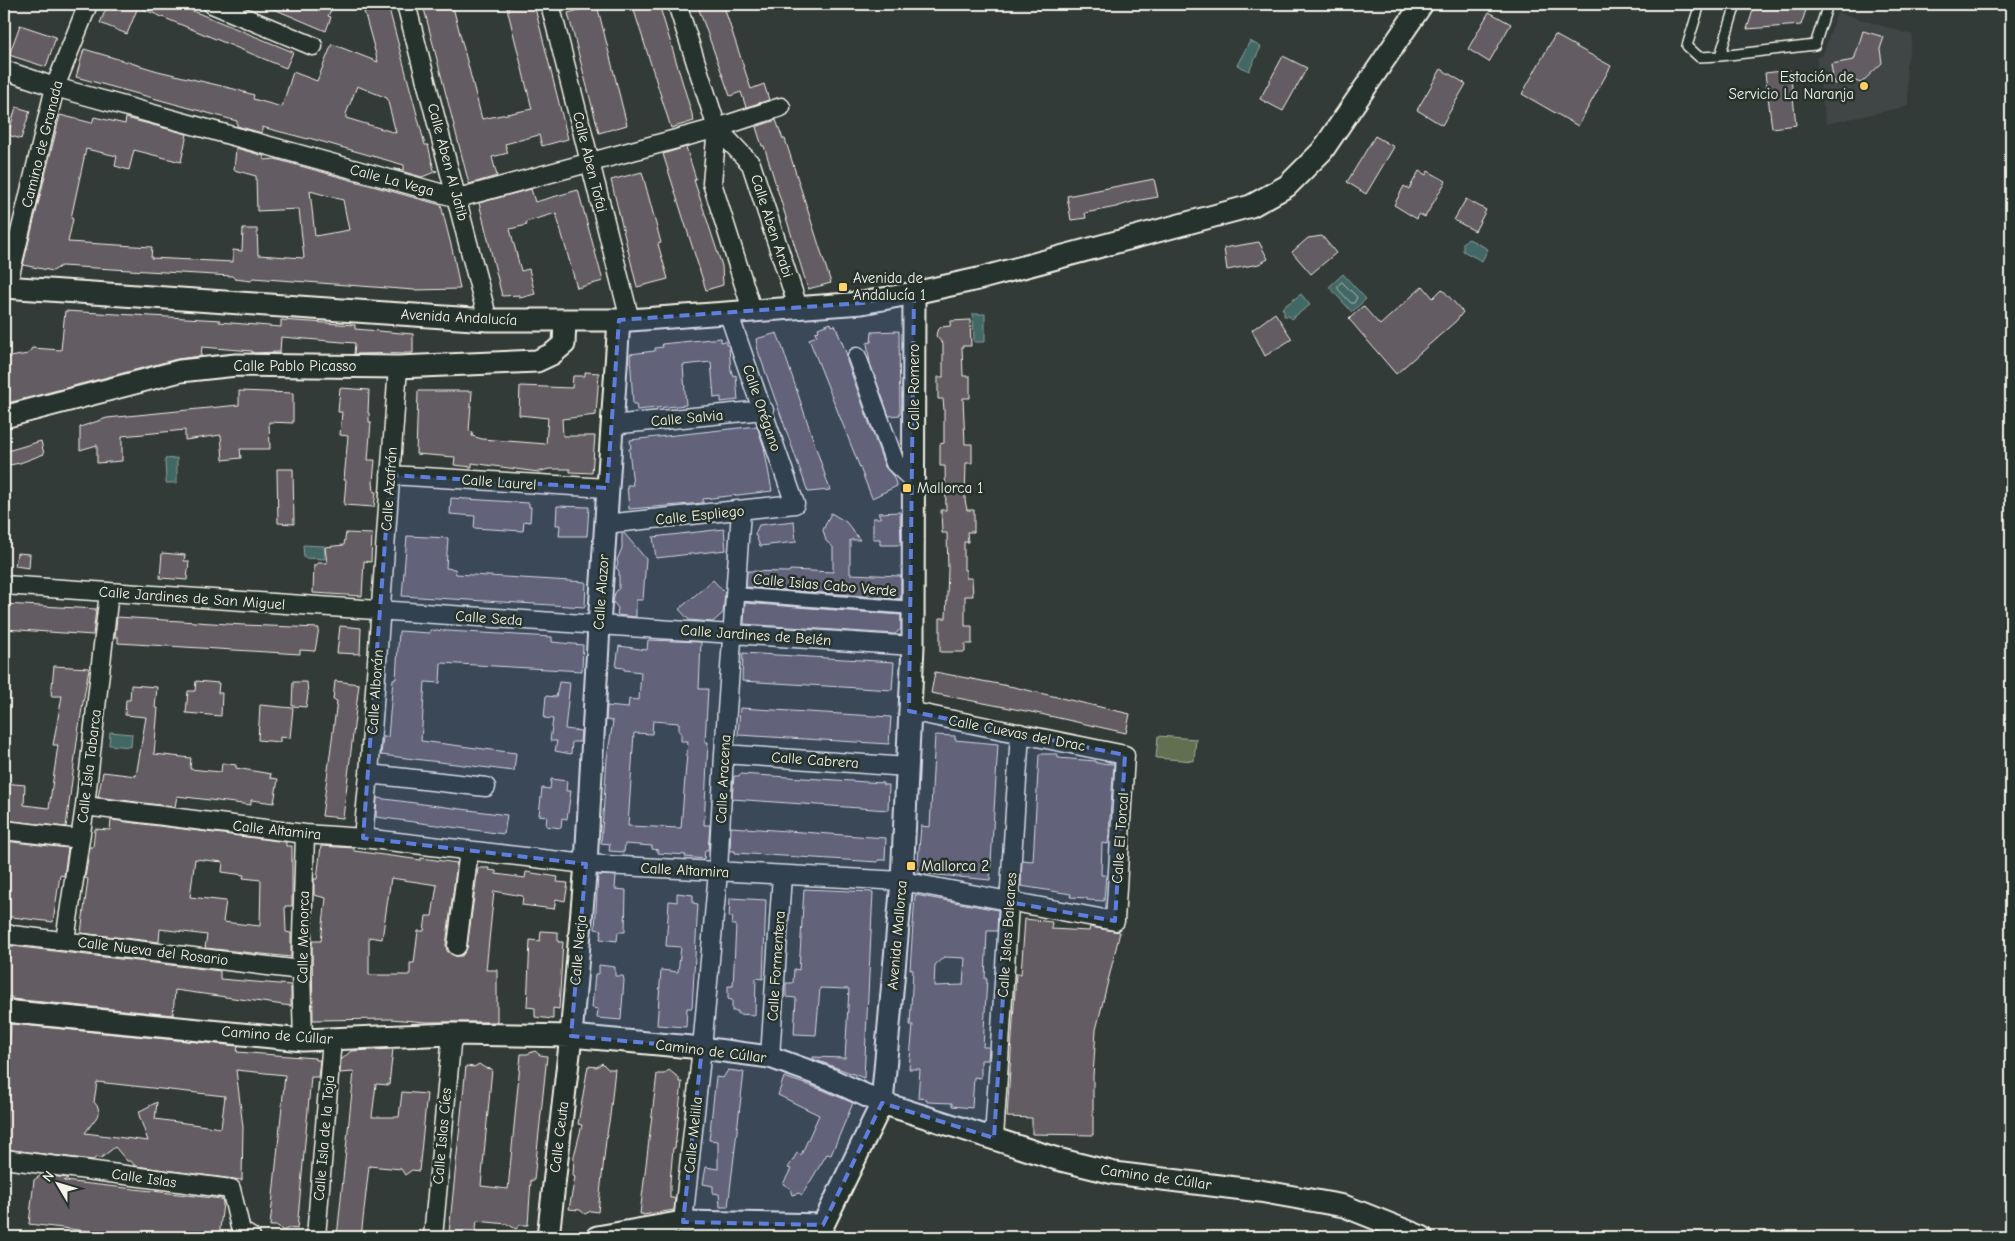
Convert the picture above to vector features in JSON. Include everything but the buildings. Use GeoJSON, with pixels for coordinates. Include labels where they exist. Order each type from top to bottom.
{"type":"FeatureCollection","features":[{"type":"Feature","properties":{"kind":"street","name":"Camino de Granada"},"geometry":{"type":"LineString","coordinates":[[5,287],[55,87],[88,4]]}},
{"type":"Feature","properties":{"kind":"street"},"geometry":{"type":"LineString","coordinates":[[212,4],[313,46]]}},
{"type":"Feature","properties":{"kind":"street","name":"Calle Aben Al Jatib"},"geometry":{"type":"LineString","coordinates":[[406,4],[458,198],[488,320]]}},
{"type":"Feature","properties":{"kind":"street","name":"Calle Aben Tofai"},"geometry":{"type":"LineString","coordinates":[[550,4],[590,161],[624,320]]}},
{"type":"Feature","properties":{"kind":"street","name":"Calle Aben Arabi"},"geometry":{"type":"LineString","coordinates":[[677,4],[717,128],[712,183],[752,310]]}},
{"type":"Feature","properties":{"kind":"street","name":"Avenida Andalucía"},"geometry":{"type":"LineString","coordinates":[[5,287],[488,320],[624,320],[862,303],[914,293],[978,279],[1251,206],[1287,186],[1322,151],[1422,4]]}},
{"type":"Feature","properties":{"kind":"street","name":"Calle La Vega"},"geometry":{"type":"LineString","coordinates":[[4,70],[55,87],[458,198]]}},
{"type":"Feature","properties":{"kind":"street"},"geometry":{"type":"LineString","coordinates":[[458,198],[717,128],[781,107]]}},
{"type":"Feature","properties":{"kind":"street","name":"Calle Aben Arabi"},"geometry":{"type":"LineString","coordinates":[[717,128],[751,164],[798,307]]}},
{"type":"Feature","properties":{"kind":"street","name":"Calle Romero"},"geometry":{"type":"LineString","coordinates":[[913,646],[914,293]]}},
{"type":"Feature","properties":{"kind":"street","name":"Calle Orégano"},"geometry":{"type":"LineString","coordinates":[[728,312],[796,504]]}},
{"type":"Feature","properties":{"kind":"street","name":"Calle Pablo Picasso"},"geometry":{"type":"LineString","coordinates":[[4,417],[180,371],[236,365],[398,367],[537,361],[552,354],[564,344],[565,320]]}},
{"type":"Feature","properties":{"kind":"street","name":"Calle Alazor"},"geometry":{"type":"LineString","coordinates":[[586,864],[611,425],[624,320]]}},
{"type":"Feature","properties":{"kind":"street","name":"Calle Romero"},"geometry":{"type":"LineString","coordinates":[[857,357],[895,463],[914,481]]}},
{"type":"Feature","properties":{"kind":"street","name":"Calle Azafrán"},"geometry":{"type":"LineString","coordinates":[[380,611],[398,367]]}},
{"type":"Feature","properties":{"kind":"street","name":"Calle Salvia"},"geometry":{"type":"LineString","coordinates":[[611,425],[764,410]]}},
{"type":"Feature","properties":{"kind":"street","name":"Calle Laurel"},"geometry":{"type":"LineString","coordinates":[[390,475],[607,488]]}},
{"type":"Feature","properties":{"kind":"street","name":"Calle Espliego"},"geometry":{"type":"LineString","coordinates":[[605,524],[796,504]]}},
{"type":"Feature","properties":{"kind":"street","name":"Calle Aracena"},"geometry":{"type":"LineString","coordinates":[[702,1048],[718,872],[724,754],[741,511]]}},
{"type":"Feature","properties":{"kind":"street","name":"Calle Jardines de San Miguel"},"geometry":{"type":"LineString","coordinates":[[4,586],[380,611]]}},
{"type":"Feature","properties":{"kind":"street","name":"Calle Isla Tabarca"},"geometry":{"type":"LineString","coordinates":[[66,940],[85,806],[109,592]]}},
{"type":"Feature","properties":{"kind":"street","name":"Calle Islas Cabo Verde"},"geometry":{"type":"LineString","coordinates":[[735,594],[913,608]]}},
{"type":"Feature","properties":{"kind":"street","name":"Calle Seda"},"geometry":{"type":"LineString","coordinates":[[380,611],[599,626]]}},
{"type":"Feature","properties":{"kind":"street","name":"Calle Alborán"},"geometry":{"type":"LineString","coordinates":[[362,838],[369,774],[380,611]]}},
{"type":"Feature","properties":{"kind":"street","name":"Calle Jardines de Belén"},"geometry":{"type":"LineString","coordinates":[[599,626],[913,646]]}},
{"type":"Feature","properties":{"kind":"street","name":"Avenida Mallorca"},"geometry":{"type":"LineString","coordinates":[[882,1103],[902,881],[913,646]]}},
{"type":"Feature","properties":{"kind":"street","name":"Calle Cuevas del Drac"},"geometry":{"type":"LineString","coordinates":[[909,711],[1125,755]]}},
{"type":"Feature","properties":{"kind":"street","name":"Calle Islas Baleares"},"geometry":{"type":"LineString","coordinates":[[994,1138],[1020,733]]}},
{"type":"Feature","properties":{"kind":"street","name":"Calle Cabrera"},"geometry":{"type":"LineString","coordinates":[[724,754],[907,766]]}},
{"type":"Feature","properties":{"kind":"street","name":"Calle El Torcal"},"geometry":{"type":"LineString","coordinates":[[1115,922],[1125,755]]}},
{"type":"Feature","properties":{"kind":"street"},"geometry":{"type":"LineString","coordinates":[[369,774],[486,787]]}},
{"type":"Feature","properties":{"kind":"street","name":"Calle Altamira"},"geometry":{"type":"LineString","coordinates":[[85,806],[305,834],[362,838],[586,864],[902,881],[1115,922]]}},
{"type":"Feature","properties":{"kind":"street"},"geometry":{"type":"LineString","coordinates":[[4,830],[80,839]]}},
{"type":"Feature","properties":{"kind":"street","name":"Calle Menorca"},"geometry":{"type":"LineString","coordinates":[[303,1040],[301,970],[305,834]]}},
{"type":"Feature","properties":{"kind":"street"},"geometry":{"type":"LineString","coordinates":[[457,946],[469,850]]}},
{"type":"Feature","properties":{"kind":"street","name":"Calle Nerja"},"geometry":{"type":"LineString","coordinates":[[571,1036],[586,864]]}},
{"type":"Feature","properties":{"kind":"street","name":"Calle Formentera"},"geometry":{"type":"LineString","coordinates":[[770,1057],[782,875]]}},
{"type":"Feature","properties":{"kind":"street","name":"Calle Nueva del Rosario"},"geometry":{"type":"LineString","coordinates":[[4,934],[66,940],[301,970]]}},
{"type":"Feature","properties":{"kind":"street","name":"Camino de Cúllar"},"geometry":{"type":"LineString","coordinates":[[4,1011],[303,1040],[452,1034],[571,1036],[702,1048],[770,1057],[828,1078],[882,1103],[1056,1159],[1114,1174],[1260,1191],[1344,1206],[1422,1237]]}},
{"type":"Feature","properties":{"kind":"street","name":"Calle Islas Cíes"},"geometry":{"type":"LineString","coordinates":[[433,1237],[452,1034]]}},
{"type":"Feature","properties":{"kind":"street","name":"Calle Ceuta"},"geometry":{"type":"LineString","coordinates":[[548,1237],[571,1036]]}},
{"type":"Feature","properties":{"kind":"street","name":"Calle Isla de la Toja"},"geometry":{"type":"LineString","coordinates":[[316,1237],[332,1039]]}},
{"type":"Feature","properties":{"kind":"street","name":"Calle Melilla"},"geometry":{"type":"LineString","coordinates":[[683,1222],[702,1048]]}},
{"type":"Feature","properties":{"kind":"street"},"geometry":{"type":"LineString","coordinates":[[597,1237],[683,1222],[823,1225],[882,1103]]}},
{"type":"Feature","properties":{"kind":"street","name":"Calle Islas"},"geometry":{"type":"LineString","coordinates":[[4,1159],[231,1189],[240,1231],[250,1237]]}},
{"type":"Feature","properties":{"kind":"lane"},"geometry":{"type":"LineString","coordinates":[[1700,4],[1688,46],[1699,57],[1815,45],[1828,4]]}},
{"type":"Feature","properties":{"kind":"lane"},"geometry":{"type":"LineString","coordinates":[[1720,56],[1736,4]]}},
{"type":"Feature","properties":{"kind":"highlighted area"},"geometry":{"type":"Polygon","coordinates":[[[914,293],[909,711],[1125,755],[1115,921],[1009,902],[994,1138],[882,1103],[823,1225],[683,1222],[702,1048],[571,1036],[586,864],[363,838],[390,475],[607,488],[619,320],[862,303],[914,293]]]}},
{"type":"Feature","properties":{"kind":"shaded area","name":"Estación de Servicio La Naranja"},"geometry":{"type":"Polygon","coordinates":[[[1837,12],[1913,35],[1906,66],[1909,106],[1826,124],[1816,57],[1823,55],[1837,12]]]}},
{"type":"Feature","properties":{"kind":"green space"},"geometry":{"type":"Polygon","coordinates":[[[1158,736],[1196,739],[1194,761],[1156,758],[1158,736]]]}},
{"type":"Feature","properties":{"kind":"water"},"geometry":{"type":"Polygon","coordinates":[[[1250,41],[1261,47],[1249,71],[1237,65],[1250,41]]]}},
{"type":"Feature","properties":{"kind":"water"},"geometry":{"type":"Polygon","coordinates":[[[1469,239],[1488,249],[1482,261],[1463,251],[1463,242],[1469,239]]]}},
{"type":"Feature","properties":{"kind":"water"},"geometry":{"type":"Polygon","coordinates":[[[1343,274],[1366,299],[1352,312],[1329,287],[1343,274]]]}},
{"type":"Feature","properties":{"kind":"water"},"geometry":{"type":"Polygon","coordinates":[[[1301,294],[1310,305],[1291,319],[1289,316],[1284,316],[1282,308],[1301,294]]]}},
{"type":"Feature","properties":{"kind":"water"},"geometry":{"type":"Polygon","coordinates":[[[973,314],[985,314],[985,342],[974,342],[973,314]]]}},
{"type":"Feature","properties":{"kind":"water"},"geometry":{"type":"Polygon","coordinates":[[[177,458],[177,483],[166,483],[165,459],[177,458]]]}},
{"type":"Feature","properties":{"kind":"water"},"geometry":{"type":"Polygon","coordinates":[[[303,545],[324,546],[325,559],[304,558],[303,545]]]}},
{"type":"Feature","properties":{"kind":"water"},"geometry":{"type":"Polygon","coordinates":[[[110,732],[132,734],[131,747],[109,745],[110,732]]]}},
{"type":"Feature","properties":{"kind":"place","name":"Estación de Servicio La Naranja"},"geometry":{"type":"Point","coordinates":[1864,86]}},
{"type":"Feature","properties":{"kind":"place","name":"Avenida de Andalucía 1"},"geometry":{"type":"Point","coordinates":[843,287]}},
{"type":"Feature","properties":{"kind":"place","name":"Mallorca 1"},"geometry":{"type":"Point","coordinates":[907,488]}},
{"type":"Feature","properties":{"kind":"place","name":"Mallorca 2"},"geometry":{"type":"Point","coordinates":[911,866]}}]}
